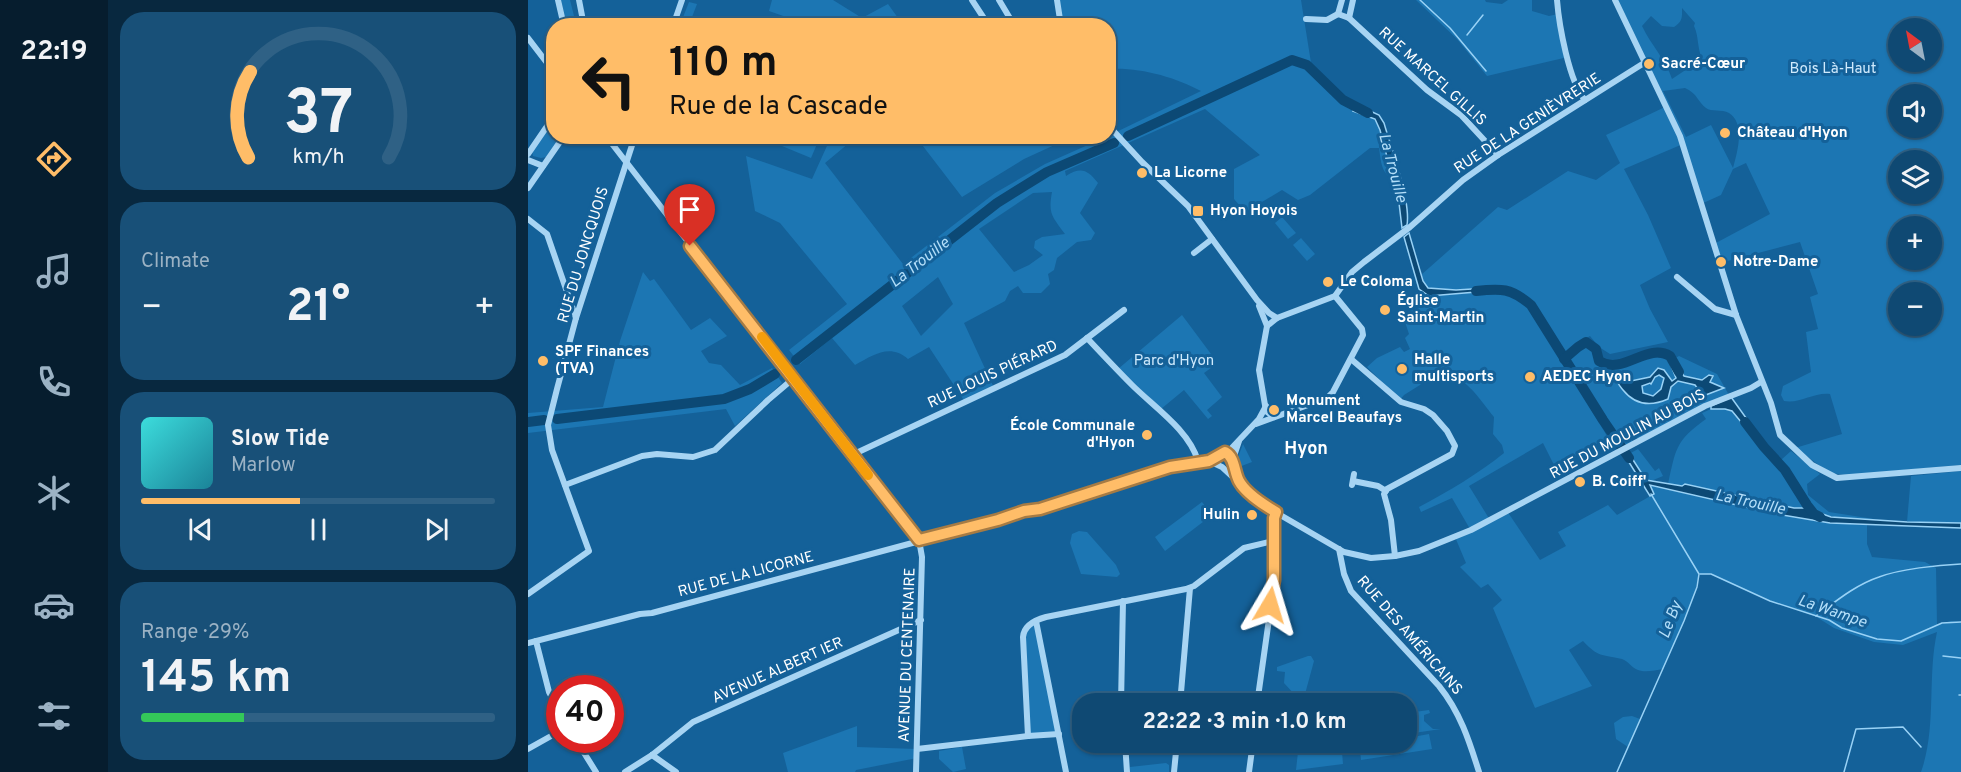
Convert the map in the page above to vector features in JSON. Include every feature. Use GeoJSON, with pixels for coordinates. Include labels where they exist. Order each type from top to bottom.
{"type":"FeatureCollection","features":[{"type":"Feature","properties":{"kind":"street"},"geometry":{"type":"LineString","coordinates":[[558,0],[562,18]]}},
{"type":"Feature","properties":{"kind":"street"},"geometry":{"type":"LineString","coordinates":[[579,0],[582,18]]}},
{"type":"Feature","properties":{"kind":"street"},"geometry":{"type":"LineString","coordinates":[[676,18],[682,0]]}},
{"type":"Feature","properties":{"kind":"street"},"geometry":{"type":"LineString","coordinates":[[972,0],[984,18]]}},
{"type":"Feature","properties":{"kind":"street"},"geometry":{"type":"LineString","coordinates":[[999,0],[1010,18]]}},
{"type":"Feature","properties":{"kind":"street"},"geometry":{"type":"LineString","coordinates":[[1057,0],[1060,18]]}},
{"type":"Feature","properties":{"kind":"street"},"geometry":{"type":"LineString","coordinates":[[1306,20],[1327,20],[1338,14],[1342,0]]}},
{"type":"Feature","properties":{"kind":"street"},"geometry":{"type":"LineString","coordinates":[[1349,18],[1353,0]]}},
{"type":"Feature","properties":{"kind":"street"},"geometry":{"type":"LineString","coordinates":[[1557,0],[1569,62],[1575,81],[1585,100]]}},
{"type":"Feature","properties":{"kind":"street"},"geometry":{"type":"LineString","coordinates":[[1615,0],[1680,136],[1736,315],[1771,403],[1780,435],[1805,460],[1822,472],[1837,478],[1961,468]]}},
{"type":"Feature","properties":{"kind":"street","name":"RUE MARCEL GILLIS"},"geometry":{"type":"LineString","coordinates":[[1338,14],[1349,18],[1427,90],[1461,115],[1498,155]]}},
{"type":"Feature","properties":{"kind":"street"},"geometry":{"type":"LineString","coordinates":[[528,38],[546,62]]}},
{"type":"Feature","properties":{"kind":"street","name":"RUE DE LA GENIÈVRERIE"},"geometry":{"type":"LineString","coordinates":[[1335,296],[1352,272],[1410,227],[1456,186],[1498,155],[1644,63]]}},
{"type":"Feature","properties":{"kind":"street"},"geometry":{"type":"LineString","coordinates":[[528,154],[546,128]]}},
{"type":"Feature","properties":{"kind":"street"},"geometry":{"type":"LineString","coordinates":[[1116,133],[1188,206],[1257,300],[1277,318]]}},
{"type":"Feature","properties":{"kind":"street"},"geometry":{"type":"LineString","coordinates":[[528,188],[558,144]]}},
{"type":"Feature","properties":{"kind":"street"},"geometry":{"type":"LineString","coordinates":[[612,144],[919,540]]}},
{"type":"Feature","properties":{"kind":"street","name":"RUE DU JONCQUOIS"},"geometry":{"type":"LineString","coordinates":[[528,594],[589,551],[552,450],[548,428],[576,318],[632,144]]}},
{"type":"Feature","properties":{"kind":"street"},"geometry":{"type":"LineString","coordinates":[[528,160],[543,166]]}},
{"type":"Feature","properties":{"kind":"street"},"geometry":{"type":"LineString","coordinates":[[528,219],[547,234],[576,318]]}},
{"type":"Feature","properties":{"kind":"street"},"geometry":{"type":"LineString","coordinates":[[1194,253],[1212,239]]}},
{"type":"Feature","properties":{"kind":"street"},"geometry":{"type":"LineString","coordinates":[[1677,277],[1713,310],[1736,315]]}},
{"type":"Feature","properties":{"kind":"street"},"geometry":{"type":"LineString","coordinates":[[1254,424],[1327,398],[1333,392],[1362,339],[1362,329],[1335,296],[1277,318],[1267,326]]}},
{"type":"Feature","properties":{"kind":"street"},"geometry":{"type":"LineString","coordinates":[[1257,300],[1267,326],[1259,370],[1266,408],[1274,417]]}},
{"type":"Feature","properties":{"kind":"street","name":"RUE LOUIS PIÉRARD"},"geometry":{"type":"LineString","coordinates":[[852,455],[1065,355],[1124,310]]}},
{"type":"Feature","properties":{"kind":"street"},"geometry":{"type":"LineString","coordinates":[[1087,338],[1134,386],[1168,416],[1195,451],[1198,461]]}},
{"type":"Feature","properties":{"kind":"street"},"geometry":{"type":"LineString","coordinates":[[1352,359],[1401,402],[1424,409],[1433,415],[1447,431],[1455,446],[1452,454],[1407,477],[1384,494],[1391,520],[1395,556]]}},
{"type":"Feature","properties":{"kind":"street"},"geometry":{"type":"LineString","coordinates":[[565,485],[642,456],[657,454],[693,457],[715,450],[794,378]]}},
{"type":"Feature","properties":{"kind":"street","name":"RUE DU MOULIN AU BOIS"},"geometry":{"type":"LineString","coordinates":[[1219,463],[1263,505],[1339,549],[1371,558],[1395,556],[1446,542],[1711,404],[1761,382]]}},
{"type":"Feature","properties":{"kind":"street"},"geometry":{"type":"LineString","coordinates":[[1240,482],[1230,457],[1222,453],[1219,463],[1227,466],[1230,457],[1239,441],[1266,408]]}},
{"type":"Feature","properties":{"kind":"street","name":"RUE DE LA LICORNE"},"geometry":{"type":"LineString","coordinates":[[528,643],[640,614],[652,613],[998,520],[1024,511],[1040,509],[1170,467],[1198,461],[1219,463]]}},
{"type":"Feature","properties":{"kind":"street"},"geometry":{"type":"LineString","coordinates":[[1353,480],[1378,486],[1386,491]]}},
{"type":"Feature","properties":{"kind":"street"},"geometry":{"type":"LineString","coordinates":[[1259,693],[1274,584],[1273,540],[1276,512]]}},
{"type":"Feature","properties":{"kind":"street","name":"AVENUE DU CENTENAIRE"},"geometry":{"type":"LineString","coordinates":[[916,772],[922,549],[919,540]]}},
{"type":"Feature","properties":{"kind":"street"},"geometry":{"type":"LineString","coordinates":[[1028,736],[1023,633],[1025,628],[1036,621],[1190,588],[1244,548],[1273,540]]}},
{"type":"Feature","properties":{"kind":"street","name":"RUE DES AMÉRICAINS"},"geometry":{"type":"LineString","coordinates":[[1339,549],[1344,574],[1351,591],[1452,703],[1464,726],[1479,772]]}},
{"type":"Feature","properties":{"kind":"street"},"geometry":{"type":"LineString","coordinates":[[1181,693],[1190,588]]}},
{"type":"Feature","properties":{"kind":"street"},"geometry":{"type":"LineString","coordinates":[[1121,693],[1124,601]]}},
{"type":"Feature","properties":{"kind":"street","name":"AVENUE ALBERT IER"},"geometry":{"type":"LineString","coordinates":[[625,772],[652,755],[693,722],[921,620]]}},
{"type":"Feature","properties":{"kind":"street"},"geometry":{"type":"LineString","coordinates":[[1036,621],[1066,772]]}},
{"type":"Feature","properties":{"kind":"street"},"geometry":{"type":"LineString","coordinates":[[536,641],[546,680]]}},
{"type":"Feature","properties":{"kind":"street"},"geometry":{"type":"LineString","coordinates":[[917,749],[1059,734]]}},
{"type":"Feature","properties":{"kind":"street"},"geometry":{"type":"LineString","coordinates":[[528,749],[546,738]]}},
{"type":"Feature","properties":{"kind":"street"},"geometry":{"type":"LineString","coordinates":[[584,753],[596,772]]}},
{"type":"Feature","properties":{"kind":"street"},"geometry":{"type":"LineString","coordinates":[[1126,753],[1127,772]]}},
{"type":"Feature","properties":{"kind":"street"},"geometry":{"type":"LineString","coordinates":[[1174,772],[1176,753]]}},
{"type":"Feature","properties":{"kind":"street"},"geometry":{"type":"LineString","coordinates":[[1249,772],[1251,753]]}},
{"type":"Feature","properties":{"kind":"street"},"geometry":{"type":"LineString","coordinates":[[652,755],[676,772]]}},
{"type":"Feature","properties":{"kind":"green space"},"geometry":{"type":"Polygon","coordinates":[[[561,0],[570,0],[574,18],[565,18],[561,0]]]}},
{"type":"Feature","properties":{"kind":"green space"},"geometry":{"type":"Polygon","coordinates":[[[772,0],[833,0],[862,18],[789,18],[769,11],[772,0]]]}},
{"type":"Feature","properties":{"kind":"green space"},"geometry":{"type":"Polygon","coordinates":[[[1057,0],[1301,0],[1312,69],[1343,100],[1341,102],[1353,111],[1375,119],[1394,179],[1384,170],[1379,148],[1370,148],[1310,195],[1298,200],[1282,190],[1245,212],[1234,199],[1234,169],[1260,155],[1205,109],[1065,171],[1066,176],[1080,170],[1087,172],[1098,183],[1080,213],[1095,233],[1091,240],[1077,242],[1057,258],[1054,270],[1048,274],[1050,284],[1041,293],[1023,293],[1018,286],[1010,291],[1005,301],[964,323],[994,388],[965,402],[929,347],[908,359],[901,354],[888,351],[875,354],[855,365],[832,338],[800,364],[789,350],[847,304],[780,223],[755,211],[746,156],[812,179],[828,144],[848,144],[825,163],[903,264],[995,193],[1045,164],[1090,144],[1116,144],[1116,132],[1201,91],[1157,74],[1116,69],[1116,18],[1060,18],[1057,0]],[[1052,192],[1033,193],[979,229],[1014,272],[1043,255],[1034,248],[1035,241],[1042,237],[1065,234],[1052,214],[1052,192]],[[938,277],[902,306],[921,336],[953,304],[938,277]]]}},
{"type":"Feature","properties":{"kind":"green space"},"geometry":{"type":"Polygon","coordinates":[[[1416,0],[1485,0],[1502,4],[1508,0],[1532,0],[1532,11],[1549,16],[1558,14],[1568,57],[1487,76],[1457,39],[1416,0]]]}},
{"type":"Feature","properties":{"kind":"green space","name":"Bois Là-Haut"},"geometry":{"type":"Polygon","coordinates":[[[1615,0],[1961,0],[1961,465],[1847,475],[1830,473],[1795,448],[1842,434],[1830,394],[1790,401],[1784,401],[1781,395],[1783,386],[1811,372],[1806,332],[1818,329],[1810,297],[1818,294],[1800,242],[1720,263],[1714,244],[1770,214],[1746,163],[1733,169],[1721,195],[1701,204],[1683,144],[1624,169],[1648,215],[1671,268],[1640,285],[1668,342],[1610,354],[1599,347],[1590,336],[1576,344],[1565,355],[1555,349],[1607,436],[1606,439],[1555,467],[1543,443],[1469,486],[1490,520],[1507,511],[1540,560],[1566,546],[1558,532],[1608,505],[1617,515],[1654,494],[1649,485],[1784,515],[1867,525],[1867,544],[1872,557],[1925,562],[1936,568],[1937,625],[1951,621],[1961,622],[1961,772],[1921,772],[1929,738],[1937,632],[1903,645],[1874,642],[1834,628],[1815,616],[1770,601],[1711,574],[1699,574],[1688,610],[1663,669],[1638,670],[1622,659],[1597,653],[1583,641],[1569,650],[1592,686],[1535,708],[1493,608],[1502,600],[1488,584],[1481,588],[1460,567],[1466,563],[1455,537],[1470,529],[1452,498],[1421,512],[1419,507],[1463,482],[1504,453],[1502,445],[1493,434],[1494,417],[1467,385],[1450,374],[1440,372],[1429,374],[1420,385],[1400,400],[1367,367],[1377,358],[1400,347],[1404,352],[1410,349],[1405,338],[1409,334],[1404,319],[1421,293],[1424,290],[1428,293],[1456,290],[1430,290],[1424,284],[1421,275],[1498,207],[1507,210],[1568,171],[1596,180],[1620,163],[1606,135],[1665,107],[1615,0]],[[1682,8],[1680,21],[1674,27],[1662,26],[1651,16],[1642,26],[1672,79],[1702,59],[1695,23],[1682,8]],[[1685,88],[1663,91],[1686,137],[1711,125],[1733,168],[1739,139],[1739,131],[1734,118],[1729,113],[1706,108],[1685,88]]]}},
{"type":"Feature","properties":{"kind":"green space"},"geometry":{"type":"Polygon","coordinates":[[[689,2],[697,4],[692,18],[683,18],[689,2]]]}},
{"type":"Feature","properties":{"kind":"green space"},"geometry":{"type":"Polygon","coordinates":[[[888,4],[898,18],[862,18],[888,4]]]}},
{"type":"Feature","properties":{"kind":"green space"},"geometry":{"type":"Polygon","coordinates":[[[546,131],[546,144],[555,144],[546,157],[533,156],[532,151],[546,131]]]}},
{"type":"Feature","properties":{"kind":"green space"},"geometry":{"type":"Polygon","coordinates":[[[777,144],[817,144],[811,158],[777,144]]]}},
{"type":"Feature","properties":{"kind":"green space"},"geometry":{"type":"Polygon","coordinates":[[[921,144],[1057,144],[1024,159],[962,197],[921,144]]]}},
{"type":"Feature","properties":{"kind":"green space"},"geometry":{"type":"Polygon","coordinates":[[[1282,217],[1296,233],[1288,239],[1275,223],[1282,217]]]}},
{"type":"Feature","properties":{"kind":"green space"},"geometry":{"type":"Polygon","coordinates":[[[1301,238],[1315,254],[1307,261],[1293,245],[1301,238]]]}},
{"type":"Feature","properties":{"kind":"green space"},"geometry":{"type":"Polygon","coordinates":[[[643,272],[650,281],[654,279],[691,330],[710,318],[727,336],[701,351],[709,363],[721,365],[740,385],[772,368],[782,383],[735,426],[726,409],[528,433],[528,413],[603,407],[620,341],[643,272]]]}},
{"type":"Feature","properties":{"kind":"green space","name":"Parc d'Hyon"},"geometry":{"type":"Polygon","coordinates":[[[1182,315],[1211,354],[1215,365],[1204,373],[1222,397],[1207,410],[1212,416],[1208,419],[1184,390],[1161,409],[1118,369],[1182,315]]]}},
{"type":"Feature","properties":{"kind":"green space"},"geometry":{"type":"Polygon","coordinates":[[[1585,345],[1594,349],[1597,362],[1610,369],[1640,359],[1655,357],[1670,361],[1679,356],[1717,374],[1729,395],[1700,405],[1638,439],[1636,436],[1631,438],[1633,442],[1623,445],[1569,358],[1585,345]]]}},
{"type":"Feature","properties":{"kind":"green space"},"geometry":{"type":"Polygon","coordinates":[[[1711,409],[1732,411],[1786,474],[1806,508],[1794,508],[1686,484],[1682,486],[1668,484],[1675,454],[1682,440],[1706,419],[1702,413],[1711,409]]]}},
{"type":"Feature","properties":{"kind":"green space"},"geometry":{"type":"Polygon","coordinates":[[[1243,444],[1252,462],[1239,467],[1238,457],[1243,444]]]}},
{"type":"Feature","properties":{"kind":"green space"},"geometry":{"type":"Polygon","coordinates":[[[1638,449],[1655,471],[1659,468],[1663,476],[1651,481],[1645,480],[1629,454],[1638,449]]]}},
{"type":"Feature","properties":{"kind":"green space"},"geometry":{"type":"Polygon","coordinates":[[[1791,451],[1820,474],[1807,484],[1808,495],[1829,512],[1880,520],[1847,519],[1823,514],[1816,510],[1796,487],[1781,460],[1791,451]]]}},
{"type":"Feature","properties":{"kind":"green space"},"geometry":{"type":"Polygon","coordinates":[[[1961,471],[1961,523],[1907,522],[1911,476],[1961,471]]]}},
{"type":"Feature","properties":{"kind":"green space"},"geometry":{"type":"Polygon","coordinates":[[[1202,502],[1212,515],[1165,551],[1155,537],[1202,502]]]}},
{"type":"Feature","properties":{"kind":"green space"},"geometry":{"type":"Polygon","coordinates":[[[1079,531],[1087,532],[1116,565],[1120,574],[1117,577],[1081,574],[1070,543],[1072,534],[1079,531]]]}},
{"type":"Feature","properties":{"kind":"green space"},"geometry":{"type":"Polygon","coordinates":[[[1031,623],[1037,626],[1059,734],[1028,736],[1025,628],[1031,623]]]}},
{"type":"Feature","properties":{"kind":"green space"},"geometry":{"type":"Polygon","coordinates":[[[1311,656],[1314,661],[1305,693],[1293,693],[1284,683],[1285,672],[1277,671],[1277,667],[1311,656]]]}},
{"type":"Feature","properties":{"kind":"green space"},"geometry":{"type":"Polygon","coordinates":[[[1429,710],[1430,713],[1424,715],[1424,721],[1433,729],[1441,729],[1417,733],[1417,712],[1429,710]]]}},
{"type":"Feature","properties":{"kind":"green space"},"geometry":{"type":"Polygon","coordinates":[[[1632,716],[1640,719],[1628,747],[1616,739],[1614,723],[1623,717],[1632,716]]]}},
{"type":"Feature","properties":{"kind":"green space"},"geometry":{"type":"Polygon","coordinates":[[[857,726],[857,747],[917,749],[917,758],[855,772],[788,772],[783,753],[857,726]]]}},
{"type":"Feature","properties":{"kind":"green space"},"geometry":{"type":"Polygon","coordinates":[[[1429,734],[1432,749],[1417,751],[1417,736],[1429,734]]]}},
{"type":"Feature","properties":{"kind":"green space"},"geometry":{"type":"Polygon","coordinates":[[[962,747],[966,769],[953,772],[939,759],[939,751],[962,747]]]}},
{"type":"Feature","properties":{"kind":"green space"},"geometry":{"type":"Polygon","coordinates":[[[1298,753],[1342,753],[1343,764],[1296,770],[1298,753]]]}},
{"type":"Feature","properties":{"kind":"green space"},"geometry":{"type":"Polygon","coordinates":[[[1360,753],[1406,753],[1361,760],[1360,753]]]}},
{"type":"Feature","properties":{"kind":"green space"},"geometry":{"type":"Polygon","coordinates":[[[1166,763],[1169,765],[1169,772],[1130,772],[1130,767],[1166,763]]]}},
{"type":"Feature","properties":{"kind":"water"},"geometry":{"type":"Polygon","coordinates":[[[1357,105],[1379,115],[1384,123],[1406,202],[1407,225],[1402,228],[1399,203],[1380,130],[1375,119],[1353,111],[1357,105]]]}},
{"type":"Feature","properties":{"kind":"water"},"geometry":{"type":"Polygon","coordinates":[[[1409,233],[1423,281],[1428,288],[1456,290],[1488,288],[1488,291],[1429,296],[1419,289],[1404,237],[1409,233]]]}},
{"type":"Feature","properties":{"kind":"water"},"geometry":{"type":"Polygon","coordinates":[[[1675,361],[1684,376],[1702,380],[1709,375],[1713,376],[1710,382],[1724,388],[1703,396],[1695,385],[1678,381],[1671,387],[1668,399],[1649,404],[1633,399],[1618,382],[1617,377],[1623,378],[1624,375],[1631,381],[1650,377],[1658,368],[1664,370],[1672,381],[1676,378],[1670,363],[1675,361]],[[1659,375],[1651,384],[1642,386],[1643,393],[1653,396],[1661,389],[1664,378],[1659,375]]]}},
{"type":"Feature","properties":{"kind":"water"},"geometry":{"type":"Polygon","coordinates":[[[1731,397],[1754,429],[1751,434],[1732,411],[1711,409],[1711,406],[1731,397]]]}},
{"type":"Feature","properties":{"kind":"water"},"geometry":{"type":"Polygon","coordinates":[[[1626,449],[1646,480],[1682,486],[1685,484],[1794,508],[1806,508],[1831,517],[1961,523],[1961,528],[1830,523],[1776,514],[1650,485],[1654,494],[1650,496],[1622,451],[1626,449]]]}},
{"type":"Feature","properties":{"kind":"waterway"},"geometry":{"type":"LineString","coordinates":[[1420,0],[1450,28],[1486,71]]}},
{"type":"Feature","properties":{"kind":"waterway"},"geometry":{"type":"LineString","coordinates":[[1467,35],[1483,15]]}},
{"type":"Feature","properties":{"kind":"waterway","name":"La Trouille"},"geometry":{"type":"LineString","coordinates":[[1128,136],[1292,60],[1307,65],[1343,100],[1368,113]]}},
{"type":"Feature","properties":{"kind":"waterway","name":"La Trouille"},"geometry":{"type":"LineString","coordinates":[[796,360],[997,203],[1047,172],[1112,144]]}},
{"type":"Feature","properties":{"kind":"waterway","name":"La Trouille"},"geometry":{"type":"LineString","coordinates":[[1476,291],[1505,290],[1531,305],[1629,458]]}},
{"type":"Feature","properties":{"kind":"waterway","name":"La Trouille"},"geometry":{"type":"LineString","coordinates":[[1564,359],[1586,342],[1596,349],[1599,361],[1608,365],[1617,365],[1644,355],[1661,353],[1670,356],[1679,372]]}},
{"type":"Feature","properties":{"kind":"waterway","name":"La Trouille"},"geometry":{"type":"LineString","coordinates":[[557,419],[724,399],[750,389],[775,374]]}},
{"type":"Feature","properties":{"kind":"waterway","name":"La Trouille"},"geometry":{"type":"LineString","coordinates":[[528,422],[544,420]]}},
{"type":"Feature","properties":{"kind":"waterway","name":"La Trouille"},"geometry":{"type":"LineString","coordinates":[[1745,422],[1785,470],[1814,514],[1820,517]]}},
{"type":"Feature","properties":{"kind":"waterway","name":"Le By"},"geometry":{"type":"LineString","coordinates":[[1617,772],[1684,621],[1697,587],[1699,574],[1651,494]]}},
{"type":"Feature","properties":{"kind":"waterway"},"geometry":{"type":"LineString","coordinates":[[1816,616],[1870,580],[1930,566],[1961,564]]}},
{"type":"Feature","properties":{"kind":"waterway","name":"La Wampe"},"geometry":{"type":"LineString","coordinates":[[1700,574],[1711,574],[1770,601],[1829,620],[1842,628],[1877,639],[1901,641],[1942,623],[1961,622]]}},
{"type":"Feature","properties":{"kind":"waterway"},"geometry":{"type":"LineString","coordinates":[[1943,656],[1961,658]]}},
{"type":"Feature","properties":{"kind":"waterway"},"geometry":{"type":"LineString","coordinates":[[1844,772],[1856,729],[1903,727],[1921,747]]}},
{"type":"Feature","properties":{"kind":"slow traffic"},"geometry":{"type":"LineString","coordinates":[[762,337],[868,475]]}},
{"type":"Feature","properties":{"kind":"place","name":"Sacré-Cœur"},"geometry":{"type":"Point","coordinates":[1649,64]}},
{"type":"Feature","properties":{"kind":"place","name":"Château d'Hyon"},"geometry":{"type":"Point","coordinates":[1725,133]}},
{"type":"Feature","properties":{"kind":"place","name":"La Licorne"},"geometry":{"type":"Point","coordinates":[1142,173]}},
{"type":"Feature","properties":{"kind":"place","name":"Hyon Hoyois"},"geometry":{"type":"Point","coordinates":[1198,211]}},
{"type":"Feature","properties":{"kind":"place","name":"Notre-Dame"},"geometry":{"type":"Point","coordinates":[1721,262]}},
{"type":"Feature","properties":{"kind":"place","name":"Le Coloma"},"geometry":{"type":"Point","coordinates":[1328,282]}},
{"type":"Feature","properties":{"kind":"place","name":"Église Saint-Martin"},"geometry":{"type":"Point","coordinates":[1385,310]}},
{"type":"Feature","properties":{"kind":"place","name":"SPF Finances (TVA)"},"geometry":{"type":"Point","coordinates":[543,361]}},
{"type":"Feature","properties":{"kind":"place","name":"Halle multisports"},"geometry":{"type":"Point","coordinates":[1402,369]}},
{"type":"Feature","properties":{"kind":"place","name":"AEDEC Hyon"},"geometry":{"type":"Point","coordinates":[1530,377]}},
{"type":"Feature","properties":{"kind":"place","name":"Monument Marcel Beaufays"},"geometry":{"type":"Point","coordinates":[1274,410]}},
{"type":"Feature","properties":{"kind":"place","name":"École Communale d'Hyon"},"geometry":{"type":"Point","coordinates":[1147,435]}},
{"type":"Feature","properties":{"kind":"place","name":"B. Coiff'"},"geometry":{"type":"Point","coordinates":[1580,482]}},
{"type":"Feature","properties":{"kind":"place","name":"Hulin"},"geometry":{"type":"Point","coordinates":[1252,515]}},
{"type":"Feature","properties":{"kind":"district","name":"Hyon"},"geometry":{"type":"Point","coordinates":[1306,449]}},
{"type":"Feature","properties":{"kind":"route"},"geometry":{"type":"LineString","coordinates":[[690,246],[919,540],[1024,511],[1040,509],[1170,467],[1209,461],[1225,452],[1231,456],[1240,482],[1263,505],[1276,512],[1274,518],[1274,580],[1270,605]]}}]}
